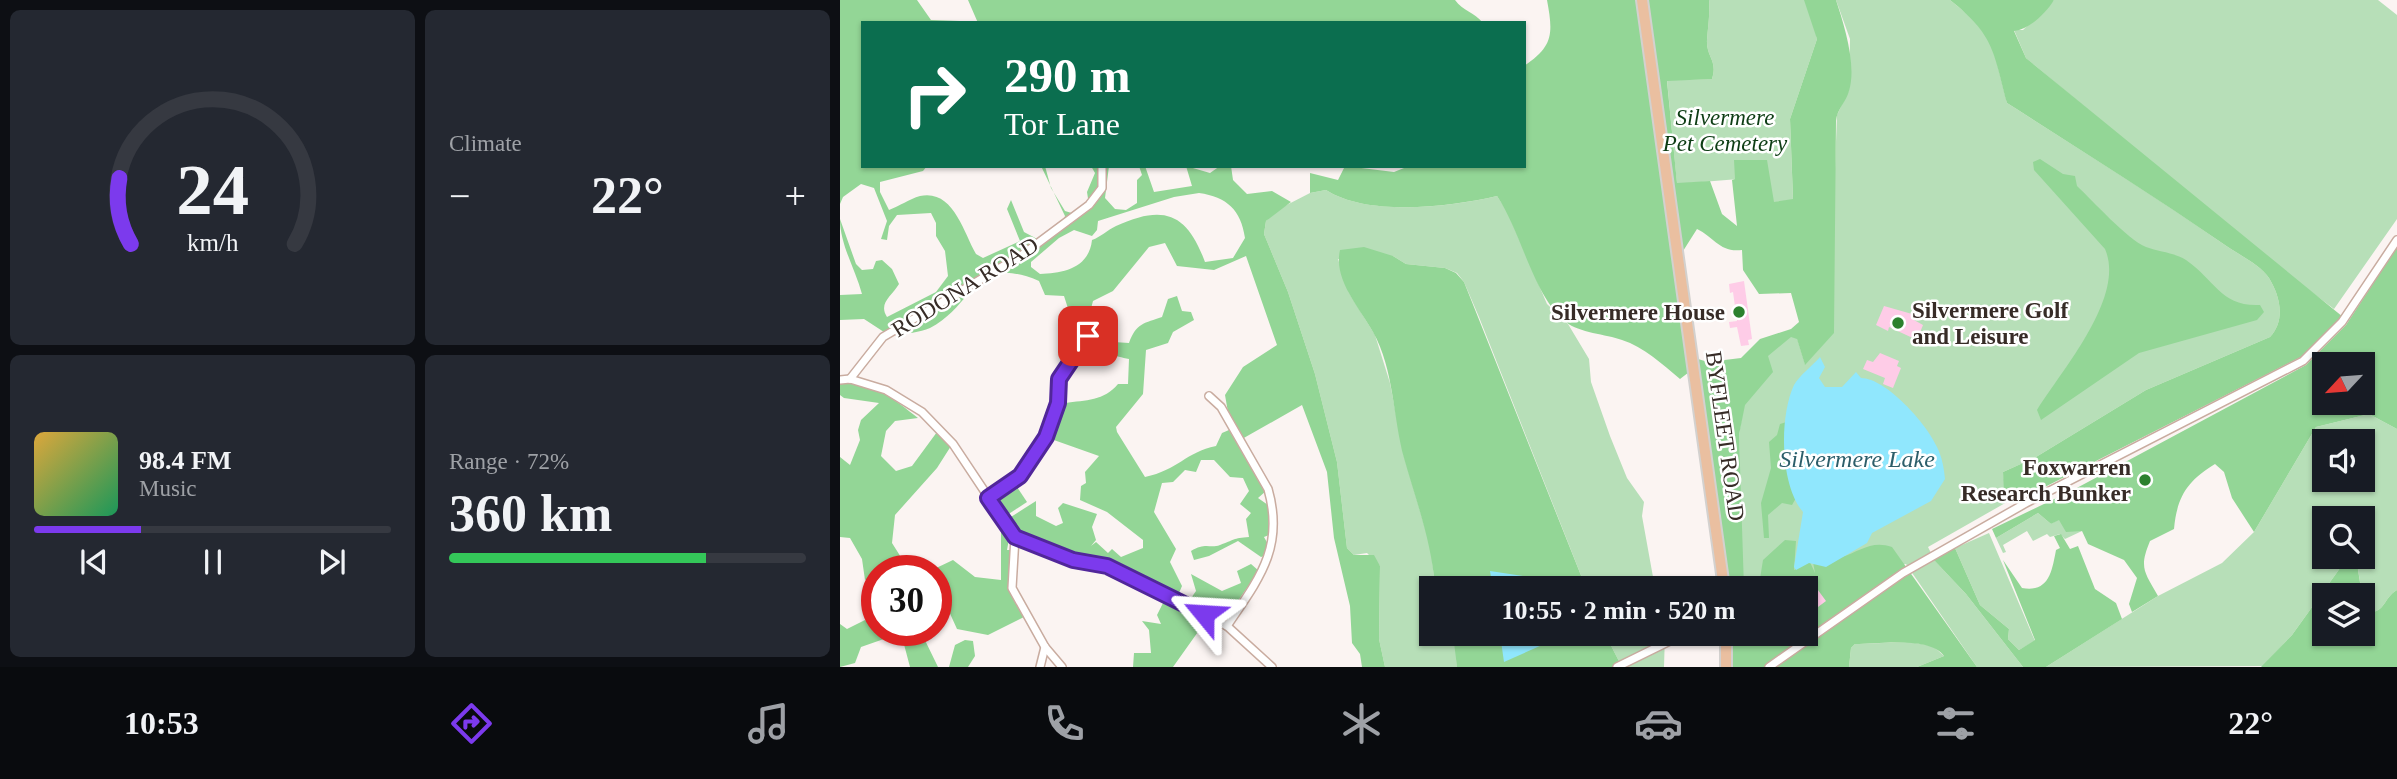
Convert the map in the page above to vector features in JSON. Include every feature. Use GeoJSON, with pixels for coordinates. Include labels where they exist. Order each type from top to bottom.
{"type":"FeatureCollection","features":[{"type":"Feature","properties":{"kind":"main road","name":"BYFLEET ROAD"},"geometry":{"type":"LineString","coordinates":[[1642,0],[1722,576]]}},
{"type":"Feature","properties":{"kind":"main road"},"geometry":{"type":"LineString","coordinates":[[1726,646],[1726,667]]}},
{"type":"Feature","properties":{"kind":"street","name":"RODONA ROAD"},"geometry":{"type":"LineString","coordinates":[[850,379],[883,337],[1022,255],[1089,205],[1102,188],[1102,168]]}},
{"type":"Feature","properties":{"kind":"street"},"geometry":{"type":"LineString","coordinates":[[1769,667],[1911,568],[2026,503],[2304,361],[2342,322],[2397,240]]}},
{"type":"Feature","properties":{"kind":"street"},"geometry":{"type":"LineString","coordinates":[[988,498],[1020,476],[1046,437],[1058,403],[1059,379],[1088,336]]}},
{"type":"Feature","properties":{"kind":"street"},"geometry":{"type":"LineString","coordinates":[[840,380],[850,379],[886,390],[914,405],[953,444],[1015,537],[1073,560],[1107,566],[1227,626],[1272,667]]}},
{"type":"Feature","properties":{"kind":"street"},"geometry":{"type":"LineString","coordinates":[[1209,396],[1221,407],[1268,489],[1270,498],[1273,545],[1266,568],[1227,626]]}},
{"type":"Feature","properties":{"kind":"street"},"geometry":{"type":"LineString","coordinates":[[1015,537],[1012,588],[1045,648],[1062,667]]}},
{"type":"Feature","properties":{"kind":"street"},"geometry":{"type":"LineString","coordinates":[[1617,667],[1660,646]]}},
{"type":"Feature","properties":{"kind":"street"},"geometry":{"type":"LineString","coordinates":[[1040,667],[1045,648]]}},
{"type":"Feature","properties":{"kind":"green space"},"geometry":{"type":"Polygon","coordinates":[[[840,0],[917,0],[931,20],[960,21],[861,21],[861,168],[925,168],[923,171],[880,182],[880,192],[889,210],[920,196],[941,199],[956,214],[976,254],[983,258],[1020,241],[1007,209],[1011,200],[1024,232],[1041,241],[1062,224],[1065,216],[1054,192],[1065,211],[1075,214],[1089,205],[1087,192],[1095,173],[1092,168],[1109,168],[1105,198],[1115,209],[1126,210],[1137,203],[1137,180],[1142,175],[1140,168],[1146,168],[1154,192],[1192,186],[1187,168],[1210,173],[1217,168],[1231,168],[1233,180],[1247,194],[1272,191],[1291,202],[1266,221],[1264,234],[1288,292],[1315,374],[1337,462],[1347,548],[1354,555],[1374,555],[1380,566],[1379,639],[1385,667],[1362,667],[1360,654],[1352,643],[1350,606],[1334,538],[1327,472],[1302,405],[1242,439],[1229,418],[1225,395],[1243,367],[1277,345],[1246,256],[1214,270],[1177,266],[1165,243],[1149,247],[1113,291],[1093,301],[1087,324],[1075,330],[1064,296],[1045,295],[1039,281],[1017,274],[1000,273],[976,286],[945,319],[930,328],[887,334],[864,319],[840,320],[840,295],[862,294],[845,247],[840,219],[856,264],[862,270],[873,269],[876,261],[882,260],[892,269],[899,284],[885,304],[887,317],[936,292],[948,276],[945,251],[936,236],[936,223],[931,213],[897,215],[889,226],[887,240],[881,239],[887,221],[874,188],[861,184],[843,197],[840,204],[840,0]],[[1199,193],[1174,197],[1098,221],[1097,230],[1092,236],[1074,230],[1059,238],[1031,262],[1031,267],[1040,274],[1074,267],[1086,257],[1092,240],[1133,219],[1148,215],[1172,217],[1182,223],[1198,245],[1205,262],[1233,258],[1245,238],[1243,228],[1231,206],[1217,198],[1199,193]]]}},
{"type":"Feature","properties":{"kind":"green space"},"geometry":{"type":"Polygon","coordinates":[[[968,0],[1455,0],[1481,21],[977,21],[968,0]]]}},
{"type":"Feature","properties":{"kind":"green space"},"geometry":{"type":"Polygon","coordinates":[[[1547,0],[1709,0],[1707,46],[1714,67],[1712,79],[1667,81],[1677,183],[1710,181],[1722,214],[1737,226],[1732,180],[1735,179],[1734,160],[1767,160],[1774,202],[1793,199],[1790,119],[1817,39],[1804,0],[1836,0],[1848,45],[1851,81],[1836,121],[1834,333],[1805,365],[1797,339],[1791,337],[1768,356],[1773,372],[1745,405],[1739,435],[1744,576],[1722,576],[1693,369],[1680,379],[1652,356],[1630,343],[1578,329],[1566,322],[1555,311],[1536,281],[1506,210],[1497,196],[1456,204],[1386,207],[1364,204],[1326,190],[1310,193],[1310,173],[1338,180],[1344,168],[1394,172],[1404,168],[1526,168],[1526,65],[1541,52],[1549,38],[1547,0]],[[1697,229],[1678,259],[1694,369],[1699,367],[1698,359],[1708,362],[1741,358],[1760,339],[1791,329],[1799,322],[1791,293],[1759,294],[1743,270],[1742,250],[1728,249],[1697,229]]]}},
{"type":"Feature","properties":{"kind":"green space","name":"Silvermere Pet Cemetery"},"geometry":{"type":"Polygon","coordinates":[[[1709,0],[1809,0],[1817,39],[1790,119],[1793,200],[1760,204],[1751,178],[1677,184],[1667,80],[1712,79],[1714,67],[1707,46],[1709,0]]]}},
{"type":"Feature","properties":{"kind":"green space"},"geometry":{"type":"Polygon","coordinates":[[[1836,0],[1950,0],[1972,18],[1992,43],[2007,103],[2254,263],[2269,278],[2276,292],[2280,316],[2270,337],[2146,390],[2036,457],[2003,472],[2007,502],[1928,547],[1935,561],[1966,594],[2023,667],[1977,667],[1906,564],[1811,576],[1741,576],[1739,435],[1747,391],[1757,365],[1765,354],[1789,336],[1797,338],[1805,364],[1835,169],[1837,115],[1849,90],[1850,39],[1836,0]]]}},
{"type":"Feature","properties":{"kind":"green space"},"geometry":{"type":"Polygon","coordinates":[[[1950,0],[2054,0],[2037,20],[2014,31],[2026,58],[2343,317],[2301,357],[2031,494],[2004,492],[2003,472],[2036,457],[2146,390],[2270,337],[2278,323],[2280,308],[2269,278],[2254,263],[2007,103],[1994,56],[1984,34],[1965,12],[1950,0]]]}},
{"type":"Feature","properties":{"kind":"green space"},"geometry":{"type":"Polygon","coordinates":[[[2054,0],[2378,0],[2397,15],[2397,219],[2334,309],[2265,257],[2026,58],[2014,30],[2023,30],[2054,0]]]}},
{"type":"Feature","properties":{"kind":"green space"},"geometry":{"type":"Polygon","coordinates":[[[2040,159],[2063,174],[2075,176],[2077,186],[2138,243],[2186,260],[2227,297],[2236,302],[2260,305],[2264,312],[2257,320],[2139,353],[2041,420],[2037,410],[2075,354],[2099,310],[2107,289],[2109,268],[2105,249],[2034,170],[2033,162],[2040,159]]]}},
{"type":"Feature","properties":{"kind":"green space"},"geometry":{"type":"Polygon","coordinates":[[[1326,190],[1364,204],[1386,207],[1457,204],[1497,196],[1507,211],[1547,304],[1568,324],[1589,359],[1591,382],[1610,436],[1627,478],[1644,502],[1642,516],[1653,576],[1581,576],[1479,317],[1464,282],[1457,273],[1445,268],[1406,264],[1393,256],[1338,259],[1349,293],[1375,335],[1390,383],[1404,456],[1431,548],[1434,576],[1419,576],[1419,646],[1456,646],[1457,667],[1385,667],[1379,639],[1380,566],[1367,553],[1354,555],[1347,548],[1337,462],[1315,374],[1288,292],[1264,234],[1266,221],[1277,210],[1310,193],[1326,190]]]}},
{"type":"Feature","properties":{"kind":"green space"},"geometry":{"type":"Polygon","coordinates":[[[1364,247],[1393,256],[1406,264],[1445,268],[1456,273],[1464,282],[1581,576],[1434,576],[1427,538],[1400,443],[1385,362],[1373,332],[1344,283],[1340,272],[1340,250],[1364,247]]]}},
{"type":"Feature","properties":{"kind":"green space"},"geometry":{"type":"Polygon","coordinates":[[[2397,247],[2397,429],[2371,415],[2375,415],[2375,352],[2319,352],[2346,325],[2397,247]]]}},
{"type":"Feature","properties":{"kind":"green space"},"geometry":{"type":"Polygon","coordinates":[[[1177,296],[1182,311],[1191,312],[1194,320],[1173,332],[1168,343],[1146,350],[1143,394],[1116,427],[1117,432],[1145,477],[1166,470],[1197,452],[1216,446],[1222,433],[1229,430],[1266,491],[1258,498],[1268,505],[1269,535],[1264,537],[1269,546],[1267,555],[1261,557],[1238,541],[1209,556],[1194,560],[1191,551],[1196,548],[1216,546],[1249,537],[1246,519],[1251,513],[1240,504],[1249,491],[1243,478],[1230,477],[1214,460],[1201,460],[1196,472],[1185,470],[1173,482],[1162,483],[1154,512],[1176,549],[1170,562],[1182,586],[1176,600],[1106,565],[1077,560],[1016,534],[1006,520],[1036,501],[1036,516],[1056,526],[1063,523],[1058,508],[1063,503],[1097,514],[1092,527],[1096,540],[1091,546],[1096,542],[1108,553],[1112,549],[1121,557],[1143,548],[1143,540],[1107,512],[1080,500],[1081,486],[1086,483],[1085,472],[1099,456],[1051,439],[1065,403],[1094,399],[1107,394],[1118,384],[1128,384],[1129,359],[1106,352],[1098,341],[1129,343],[1138,328],[1162,317],[1168,299],[1177,296]]]}},
{"type":"Feature","properties":{"kind":"green space"},"geometry":{"type":"Polygon","coordinates":[[[2312,359],[2312,415],[2365,415],[2312,429],[2312,434],[2254,532],[2232,498],[2224,472],[2215,464],[2205,470],[2185,491],[2174,529],[2150,541],[2144,564],[2149,581],[2158,596],[2132,612],[2129,604],[2137,578],[2124,560],[2088,544],[2082,531],[2066,532],[2059,520],[2051,524],[2038,513],[1996,538],[1992,529],[2073,490],[2306,365],[2312,359]]]}},
{"type":"Feature","properties":{"kind":"green space"},"geometry":{"type":"Polygon","coordinates":[[[840,382],[852,382],[891,398],[918,418],[895,421],[886,431],[881,456],[896,471],[912,466],[937,432],[951,446],[937,468],[895,515],[892,543],[900,555],[861,555],[861,557],[850,538],[840,537],[840,457],[850,465],[860,440],[858,430],[861,420],[879,403],[844,398],[840,395],[840,382]]]}},
{"type":"Feature","properties":{"kind":"green space"},"geometry":{"type":"Polygon","coordinates":[[[2371,415],[2397,429],[2397,590],[2382,607],[2375,612],[2375,583],[2360,583],[2358,569],[2375,569],[2375,506],[2312,506],[2312,569],[2339,569],[2329,583],[2312,583],[2312,607],[2292,635],[2263,666],[2046,667],[2158,596],[2222,563],[2254,532],[2312,434],[2312,492],[2375,492],[2375,429],[2315,429],[2371,415]]]}},
{"type":"Feature","properties":{"kind":"green space"},"geometry":{"type":"Polygon","coordinates":[[[1793,420],[1796,498],[1792,505],[1782,503],[1768,515],[1769,538],[1764,538],[1761,503],[1771,468],[1769,442],[1777,435],[1780,424],[1793,420]]]}},
{"type":"Feature","properties":{"kind":"green space"},"geometry":{"type":"Polygon","coordinates":[[[1015,484],[1027,502],[1004,517],[992,499],[1015,484]]]}},
{"type":"Feature","properties":{"kind":"green space"},"geometry":{"type":"Polygon","coordinates":[[[2038,513],[2051,524],[2059,519],[2082,531],[2065,539],[2060,534],[2050,537],[2047,534],[2033,541],[2027,531],[2003,545],[2006,552],[2003,553],[1996,538],[2038,513]]]}},
{"type":"Feature","properties":{"kind":"green space"},"geometry":{"type":"Polygon","coordinates":[[[1001,532],[1006,533],[1009,539],[1007,550],[1014,550],[1011,577],[1026,616],[988,635],[957,629],[952,618],[952,560],[975,577],[1001,580],[1001,532]]]}},
{"type":"Feature","properties":{"kind":"green space"},"geometry":{"type":"Polygon","coordinates":[[[1989,533],[2035,641],[2019,650],[2008,639],[2009,629],[1980,605],[1955,548],[1989,533]]]}},
{"type":"Feature","properties":{"kind":"green space"},"geometry":{"type":"Polygon","coordinates":[[[2061,534],[2070,549],[2078,546],[2095,589],[2116,603],[2122,619],[2046,667],[2023,667],[1966,594],[1933,559],[1955,548],[1980,605],[2009,629],[2008,639],[2019,650],[2035,640],[2003,560],[2022,588],[2038,587],[2044,584],[2051,573],[2056,550],[2060,548],[2054,536],[2061,534]]]}},
{"type":"Feature","properties":{"kind":"green space"},"geometry":{"type":"Polygon","coordinates":[[[1785,540],[1796,541],[1794,570],[1810,562],[1815,573],[1813,562],[1839,558],[1866,547],[1892,547],[1977,667],[1917,667],[1944,656],[1928,646],[1903,642],[1855,644],[1851,648],[1849,667],[1726,667],[1726,646],[1818,646],[1818,576],[1760,576],[1763,560],[1785,540]]]}},
{"type":"Feature","properties":{"kind":"green space"},"geometry":{"type":"Polygon","coordinates":[[[1251,564],[1259,571],[1225,619],[1189,601],[1196,591],[1191,574],[1222,591],[1241,583],[1237,571],[1251,564]]]}},
{"type":"Feature","properties":{"kind":"green space"},"geometry":{"type":"Polygon","coordinates":[[[2339,569],[2358,569],[2360,583],[2329,583],[2339,569]]]}},
{"type":"Feature","properties":{"kind":"green space"},"geometry":{"type":"Polygon","coordinates":[[[2397,590],[2397,667],[2261,667],[2292,635],[2312,607],[2312,646],[2375,646],[2375,612],[2397,590]]]}},
{"type":"Feature","properties":{"kind":"green space"},"geometry":{"type":"Polygon","coordinates":[[[1164,601],[1205,622],[1173,667],[1133,667],[1134,653],[1151,653],[1149,630],[1142,621],[1161,624],[1157,615],[1164,601]]]}},
{"type":"Feature","properties":{"kind":"green space"},"geometry":{"type":"Polygon","coordinates":[[[861,622],[861,646],[864,646],[855,663],[840,667],[840,624],[847,629],[861,622]]]}},
{"type":"Feature","properties":{"kind":"green space"},"geometry":{"type":"Polygon","coordinates":[[[965,640],[973,641],[975,656],[968,667],[949,667],[955,645],[965,640]]]}},
{"type":"Feature","properties":{"kind":"green space"},"geometry":{"type":"Polygon","coordinates":[[[1909,642],[1933,646],[1944,656],[1917,667],[1849,667],[1851,648],[1855,644],[1909,642]]]}},
{"type":"Feature","properties":{"kind":"green space"},"geometry":{"type":"Polygon","coordinates":[[[904,646],[928,646],[938,667],[910,667],[904,646]]]}},
{"type":"Feature","properties":{"kind":"green space"},"geometry":{"type":"Polygon","coordinates":[[[1454,646],[1611,646],[1622,667],[1457,667],[1454,646]]]}},
{"type":"Feature","properties":{"kind":"green space"},"geometry":{"type":"Polygon","coordinates":[[[1611,646],[1665,646],[1664,667],[1622,667],[1611,646]]]}},
{"type":"Feature","properties":{"kind":"water","name":"Silvermere Lake"},"geometry":{"type":"Polygon","coordinates":[[[1820,357],[1825,367],[1819,378],[1825,387],[1842,387],[1856,372],[1861,378],[1882,386],[1905,404],[1932,437],[1939,451],[1945,479],[1931,501],[1872,533],[1867,543],[1826,567],[1809,563],[1796,570],[1794,567],[1803,512],[1790,485],[1784,432],[1794,385],[1820,357]]]}},
{"type":"Feature","properties":{"kind":"water"},"geometry":{"type":"Polygon","coordinates":[[[1490,571],[1523,576],[1491,576],[1490,571]]]}},
{"type":"Feature","properties":{"kind":"water"},"geometry":{"type":"Polygon","coordinates":[[[1502,646],[1540,646],[1504,662],[1502,646]]]}},
{"type":"Feature","properties":{"kind":"building","name":"Silvermere House"},"geometry":{"type":"Polygon","coordinates":[[[1744,281],[1752,339],[1748,340],[1749,345],[1741,346],[1737,327],[1730,328],[1729,322],[1737,321],[1733,292],[1730,293],[1729,284],[1744,281]]]}},
{"type":"Feature","properties":{"kind":"building","name":"Silvermere Golf and Leisure"},"geometry":{"type":"Polygon","coordinates":[[[1884,306],[1912,314],[1914,320],[1923,325],[1917,340],[1889,327],[1888,331],[1876,325],[1884,306]]]}},
{"type":"Feature","properties":{"kind":"building","name":"Silvermere Golf and Leisure"},"geometry":{"type":"Polygon","coordinates":[[[1880,353],[1899,361],[1897,366],[1901,368],[1893,388],[1883,384],[1885,378],[1863,369],[1867,360],[1873,362],[1880,353]]]}},
{"type":"Feature","properties":{"kind":"building"},"geometry":{"type":"Polygon","coordinates":[[[1818,590],[1826,601],[1818,607],[1818,590]]]}},
{"type":"Feature","properties":{"kind":"place","name":"Silvermere House"},"geometry":{"type":"Point","coordinates":[1739,312]}},
{"type":"Feature","properties":{"kind":"place","name":"Silvermere Golf and Leisure"},"geometry":{"type":"Point","coordinates":[1898,323]}},
{"type":"Feature","properties":{"kind":"place","name":"Foxwarren Research Bunker"},"geometry":{"type":"Point","coordinates":[2145,480]}},
{"type":"Feature","properties":{"kind":"route"},"geometry":{"type":"LineString","coordinates":[[1088,336],[1059,379],[1058,403],[1046,437],[1020,476],[988,498],[1015,537],[1073,560],[1107,566],[1204,614]]}}]}
